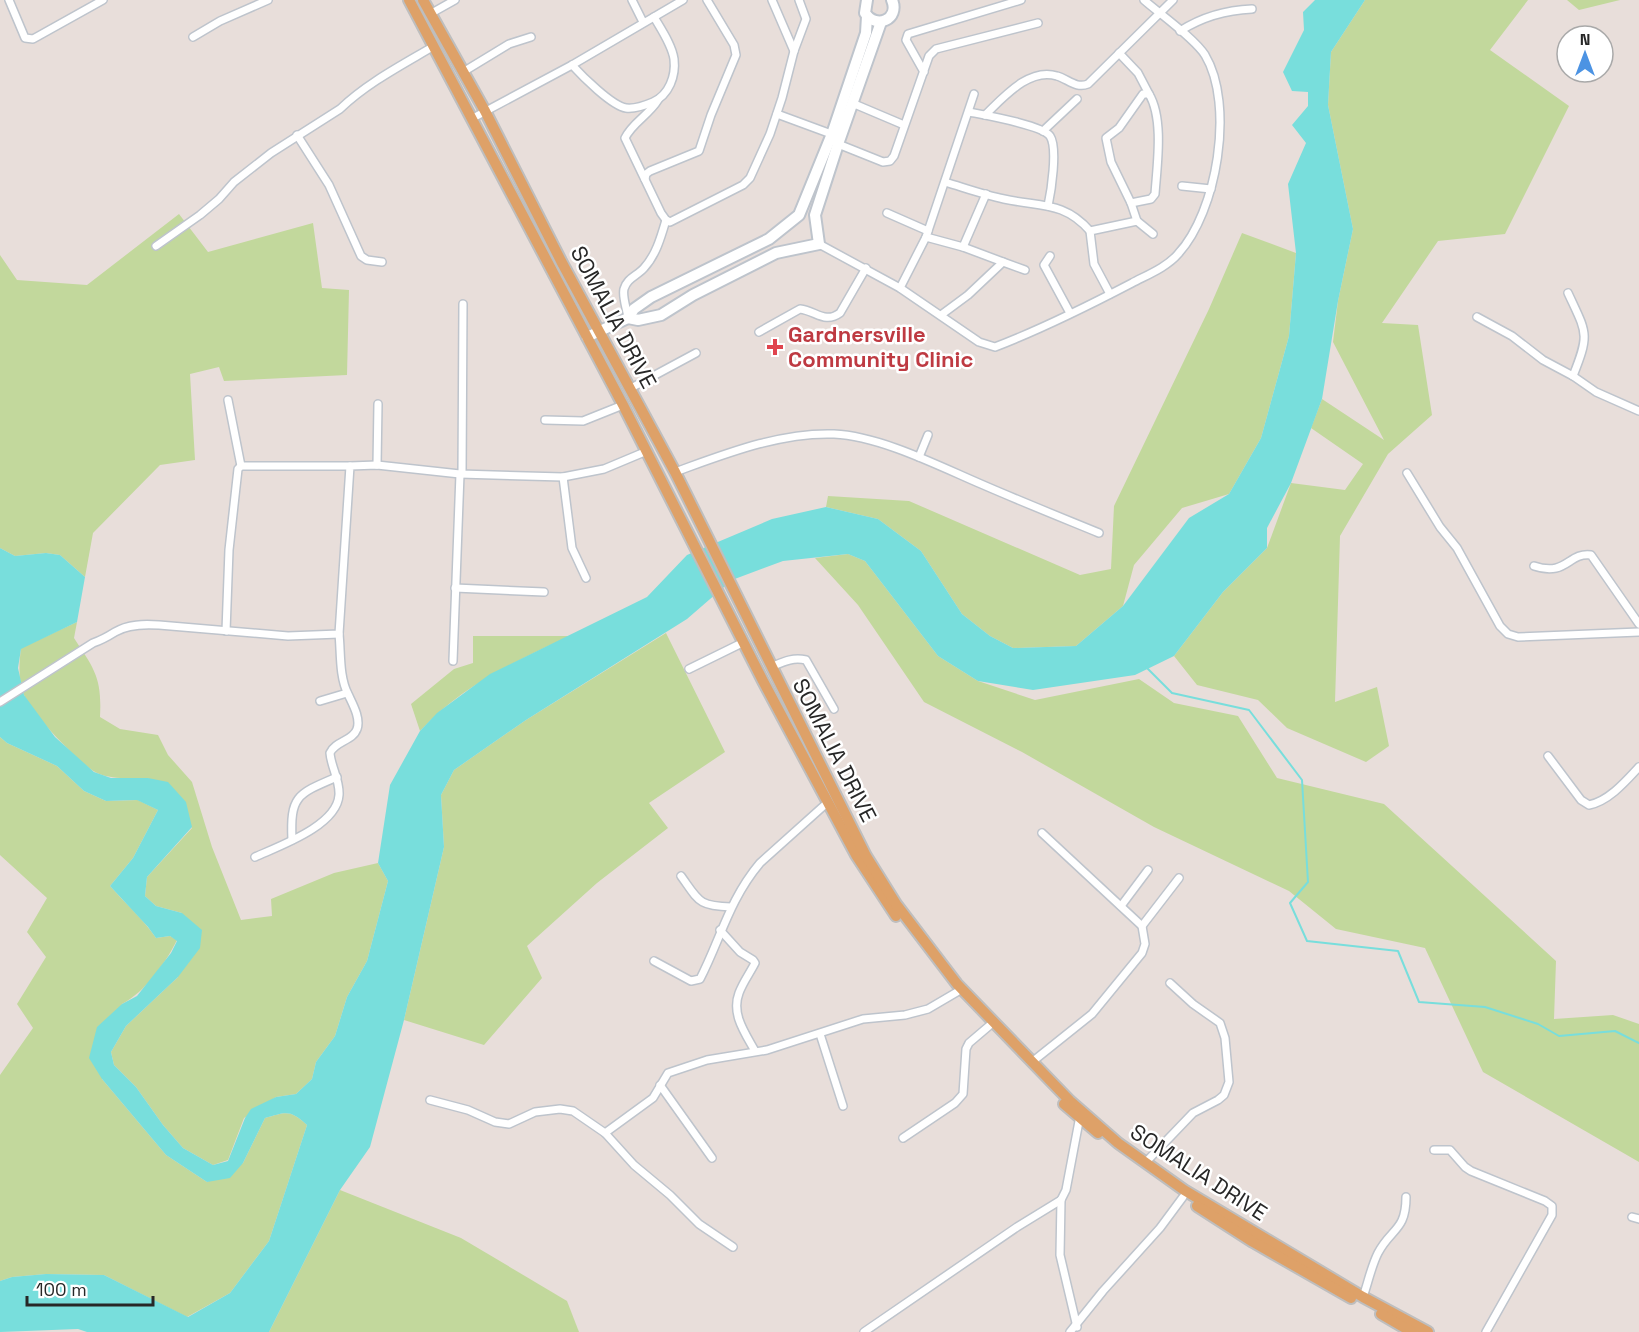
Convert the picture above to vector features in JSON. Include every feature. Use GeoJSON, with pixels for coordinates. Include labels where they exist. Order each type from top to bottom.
{"type":"FeatureCollection","features":[{"type":"Feature","properties":{"kind":"main road","name":"SOMALIA DRIVE"},"geometry":{"type":"LineString","coordinates":[[409,0],[623,405],[856,855],[887,904],[937,971],[989,1026],[1081,1115],[1183,1197],[1253,1242],[1412,1332]]}},
{"type":"Feature","properties":{"kind":"main road","name":"SOMALIA DRIVE"},"geometry":{"type":"LineString","coordinates":[[423,0],[485,111],[675,472],[855,836],[896,904],[957,984],[1081,1115],[1184,1190],[1363,1298],[1428,1332]]}},
{"type":"Feature","properties":{"kind":"street"},"geometry":{"type":"LineString","coordinates":[[9,0],[25,38],[33,39],[103,0]]}},
{"type":"Feature","properties":{"kind":"street"},"geometry":{"type":"LineString","coordinates":[[193,37],[220,21],[268,0]]}},
{"type":"Feature","properties":{"kind":"street"},"geometry":{"type":"LineString","coordinates":[[430,14],[454,0]]}},
{"type":"Feature","properties":{"kind":"street"},"geometry":{"type":"LineString","coordinates":[[632,0],[643,22]]}},
{"type":"Feature","properties":{"kind":"street"},"geometry":{"type":"LineString","coordinates":[[472,118],[572,65],[683,0]]}},
{"type":"Feature","properties":{"kind":"street"},"geometry":{"type":"LineString","coordinates":[[645,179],[646,174],[650,171],[699,151],[736,55],[734,45],[707,0]]}},
{"type":"Feature","properties":{"kind":"street"},"geometry":{"type":"LineString","coordinates":[[772,0],[794,51]]}},
{"type":"Feature","properties":{"kind":"street"},"geometry":{"type":"LineString","coordinates":[[666,220],[670,222],[743,184],[750,178],[777,114],[794,51],[806,19],[799,0]]}},
{"type":"Feature","properties":{"kind":"street"},"geometry":{"type":"LineString","coordinates":[[866,6],[873,21],[881,22],[890,18],[893,0]]}},
{"type":"Feature","properties":{"kind":"street"},"geometry":{"type":"LineString","coordinates":[[924,72],[906,40],[908,34],[1021,0]]}},
{"type":"Feature","properties":{"kind":"street"},"geometry":{"type":"LineString","coordinates":[[628,318],[638,320],[661,315],[693,295],[776,253],[819,244],[900,288],[979,342],[996,347],[1070,314],[1149,274],[1178,254],[1194,231],[1211,189],[1218,152],[1218,99],[1210,66],[1204,53],[1144,0]]}},
{"type":"Feature","properties":{"kind":"street"},"geometry":{"type":"LineString","coordinates":[[985,115],[1020,83],[1045,74],[1057,75],[1079,86],[1088,84],[1173,0]]}},
{"type":"Feature","properties":{"kind":"street"},"geometry":{"type":"LineString","coordinates":[[819,244],[815,215],[866,33],[866,6]]}},
{"type":"Feature","properties":{"kind":"street"},"geometry":{"type":"LineString","coordinates":[[1180,31],[1208,17],[1237,9],[1252,9]]}},
{"type":"Feature","properties":{"kind":"street"},"geometry":{"type":"LineString","coordinates":[[628,318],[623,293],[625,286],[628,280],[644,268],[657,249],[666,220],[625,138],[628,131],[652,110],[658,100],[669,90],[674,57],[654,17]]}},
{"type":"Feature","properties":{"kind":"street"},"geometry":{"type":"LineString","coordinates":[[587,337],[628,318],[642,302],[769,239],[799,215],[852,103],[881,22]]}},
{"type":"Feature","properties":{"kind":"street"},"geometry":{"type":"LineString","coordinates":[[777,114],[837,138],[882,162],[890,161],[894,156],[929,57],[936,49],[1038,22]]}},
{"type":"Feature","properties":{"kind":"street"},"geometry":{"type":"LineString","coordinates":[[463,72],[509,44],[531,37]]}},
{"type":"Feature","properties":{"kind":"street"},"geometry":{"type":"LineString","coordinates":[[156,246],[200,215],[234,182],[297,135],[340,109],[387,74],[434,46]]}},
{"type":"Feature","properties":{"kind":"street"},"geometry":{"type":"LineString","coordinates":[[1119,53],[1138,74],[1153,101],[1157,116],[1155,194],[1151,199],[1131,203]]}},
{"type":"Feature","properties":{"kind":"street"},"geometry":{"type":"LineString","coordinates":[[572,65],[587,81],[627,108],[644,106],[658,100]]}},
{"type":"Feature","properties":{"kind":"street"},"geometry":{"type":"LineString","coordinates":[[900,288],[927,234],[974,94]]}},
{"type":"Feature","properties":{"kind":"street"},"geometry":{"type":"LineString","coordinates":[[1149,94],[1143,94],[1119,128],[1106,138],[1111,162],[1137,221],[1153,234]]}},
{"type":"Feature","properties":{"kind":"street"},"geometry":{"type":"LineString","coordinates":[[1044,131],[1077,99]]}},
{"type":"Feature","properties":{"kind":"street"},"geometry":{"type":"LineString","coordinates":[[852,103],[904,125]]}},
{"type":"Feature","properties":{"kind":"street"},"geometry":{"type":"LineString","coordinates":[[969,112],[1044,131],[1050,135],[1053,183],[1048,206]]}},
{"type":"Feature","properties":{"kind":"street"},"geometry":{"type":"LineString","coordinates":[[297,135],[329,185],[361,256],[367,260],[382,262]]}},
{"type":"Feature","properties":{"kind":"street"},"geometry":{"type":"LineString","coordinates":[[945,182],[986,194],[1061,208],[1072,213],[1090,231],[1094,264],[1110,294]]}},
{"type":"Feature","properties":{"kind":"street"},"geometry":{"type":"LineString","coordinates":[[1182,186],[1211,189]]}},
{"type":"Feature","properties":{"kind":"street"},"geometry":{"type":"LineString","coordinates":[[963,247],[986,194]]}},
{"type":"Feature","properties":{"kind":"street"},"geometry":{"type":"LineString","coordinates":[[887,213],[927,234],[1025,270]]}},
{"type":"Feature","properties":{"kind":"street"},"geometry":{"type":"LineString","coordinates":[[799,215],[815,215]]}},
{"type":"Feature","properties":{"kind":"street"},"geometry":{"type":"LineString","coordinates":[[1090,231],[1137,221]]}},
{"type":"Feature","properties":{"kind":"street"},"geometry":{"type":"LineString","coordinates":[[769,239],[776,253]]}},
{"type":"Feature","properties":{"kind":"street"},"geometry":{"type":"LineString","coordinates":[[1050,256],[1044,265],[1070,314]]}},
{"type":"Feature","properties":{"kind":"street"},"geometry":{"type":"LineString","coordinates":[[941,315],[968,295],[1003,262]]}},
{"type":"Feature","properties":{"kind":"street"},"geometry":{"type":"LineString","coordinates":[[759,332],[800,309],[827,319],[834,317],[840,313],[866,268]]}},
{"type":"Feature","properties":{"kind":"street"},"geometry":{"type":"LineString","coordinates":[[685,280],[693,295]]}},
{"type":"Feature","properties":{"kind":"street"},"geometry":{"type":"LineString","coordinates":[[1568,293],[1584,327],[1585,338],[1584,348],[1573,376]]}},
{"type":"Feature","properties":{"kind":"street"},"geometry":{"type":"LineString","coordinates":[[453,662],[461,474],[463,304]]}},
{"type":"Feature","properties":{"kind":"street"},"geometry":{"type":"LineString","coordinates":[[1477,317],[1512,336],[1543,360],[1573,376],[1596,392],[1639,411]]}},
{"type":"Feature","properties":{"kind":"street"},"geometry":{"type":"LineString","coordinates":[[631,388],[696,353]]}},
{"type":"Feature","properties":{"kind":"street"},"geometry":{"type":"LineString","coordinates":[[226,631],[229,550],[236,473],[241,466],[228,400]]}},
{"type":"Feature","properties":{"kind":"street"},"geometry":{"type":"LineString","coordinates":[[377,465],[378,404]]}},
{"type":"Feature","properties":{"kind":"street"},"geometry":{"type":"LineString","coordinates":[[545,420],[583,421],[623,405]]}},
{"type":"Feature","properties":{"kind":"street"},"geometry":{"type":"LineString","coordinates":[[675,472],[779,440],[836,434],[919,457],[1099,533]]}},
{"type":"Feature","properties":{"kind":"street"},"geometry":{"type":"LineString","coordinates":[[919,457],[928,435]]}},
{"type":"Feature","properties":{"kind":"street"},"geometry":{"type":"LineString","coordinates":[[241,466],[377,465],[461,474],[563,477],[604,469],[647,451]]}},
{"type":"Feature","properties":{"kind":"street"},"geometry":{"type":"LineString","coordinates":[[255,857],[292,840],[326,820],[333,811],[339,794],[330,753],[334,747],[355,734],[358,724],[353,701],[347,693],[339,633],[350,466]]}},
{"type":"Feature","properties":{"kind":"street"},"geometry":{"type":"LineString","coordinates":[[1407,473],[1440,527],[1457,548],[1500,626],[1508,634],[1526,637],[1639,632]]}},
{"type":"Feature","properties":{"kind":"street"},"geometry":{"type":"LineString","coordinates":[[563,477],[572,548],[586,578]]}},
{"type":"Feature","properties":{"kind":"street"},"geometry":{"type":"LineString","coordinates":[[1534,566],[1556,569],[1564,567],[1581,555],[1592,555],[1639,624]]}},
{"type":"Feature","properties":{"kind":"street"},"geometry":{"type":"LineString","coordinates":[[455,588],[544,592]]}},
{"type":"Feature","properties":{"kind":"street"},"geometry":{"type":"LineString","coordinates":[[0,702],[93,643],[105,640],[122,629],[141,624],[288,636],[339,633]]}},
{"type":"Feature","properties":{"kind":"street"},"geometry":{"type":"LineString","coordinates":[[689,669],[744,642]]}},
{"type":"Feature","properties":{"kind":"street"},"geometry":{"type":"LineString","coordinates":[[771,667],[797,658],[806,660],[834,709]]}},
{"type":"Feature","properties":{"kind":"street"},"geometry":{"type":"LineString","coordinates":[[320,700],[347,693]]}},
{"type":"Feature","properties":{"kind":"street"},"geometry":{"type":"LineString","coordinates":[[1548,756],[1581,800],[1589,805],[1596,803],[1623,784],[1639,767]]}},
{"type":"Feature","properties":{"kind":"street"},"geometry":{"type":"LineString","coordinates":[[292,840],[291,818],[293,805],[298,797],[337,777]]}},
{"type":"Feature","properties":{"kind":"street"},"geometry":{"type":"LineString","coordinates":[[654,961],[691,981],[696,981],[703,973],[731,907],[760,863],[828,802]]}},
{"type":"Feature","properties":{"kind":"street"},"geometry":{"type":"LineString","coordinates":[[1032,1062],[1092,1014],[1142,953],[1145,944],[1142,926],[1042,833]]}},
{"type":"Feature","properties":{"kind":"street"},"geometry":{"type":"LineString","coordinates":[[1121,906],[1148,870]]}},
{"type":"Feature","properties":{"kind":"street"},"geometry":{"type":"LineString","coordinates":[[681,876],[699,901],[706,905],[731,907]]}},
{"type":"Feature","properties":{"kind":"street"},"geometry":{"type":"LineString","coordinates":[[1142,926],[1179,878]]}},
{"type":"Feature","properties":{"kind":"street"},"geometry":{"type":"LineString","coordinates":[[720,930],[755,963],[736,1004],[739,1020],[755,1051]]}},
{"type":"Feature","properties":{"kind":"street"},"geometry":{"type":"LineString","coordinates":[[1146,1162],[1193,1113],[1224,1095],[1229,1082],[1225,1038],[1220,1023],[1170,983]]}},
{"type":"Feature","properties":{"kind":"street"},"geometry":{"type":"LineString","coordinates":[[605,1133],[653,1098],[668,1073],[693,1064],[767,1050],[863,1019],[905,1015],[928,1009],[957,992]]}},
{"type":"Feature","properties":{"kind":"street"},"geometry":{"type":"LineString","coordinates":[[903,1138],[955,1103],[963,1094],[966,1049],[969,1043],[989,1026]]}},
{"type":"Feature","properties":{"kind":"street"},"geometry":{"type":"LineString","coordinates":[[820,1034],[843,1106]]}},
{"type":"Feature","properties":{"kind":"street"},"geometry":{"type":"LineString","coordinates":[[660,1085],[712,1158]]}},
{"type":"Feature","properties":{"kind":"street"},"geometry":{"type":"LineString","coordinates":[[430,1100],[468,1110],[495,1122],[509,1124],[535,1112],[566,1109],[583,1116],[605,1133],[634,1165],[670,1195],[699,1224],[733,1247]]}},
{"type":"Feature","properties":{"kind":"street"},"geometry":{"type":"LineString","coordinates":[[1076,1328],[1060,1255],[1061,1200],[1066,1190],[1081,1115]]}},
{"type":"Feature","properties":{"kind":"street"},"geometry":{"type":"LineString","coordinates":[[1434,1150],[1450,1150],[1471,1171],[1545,1201],[1552,1206],[1552,1215],[1486,1332]]}},
{"type":"Feature","properties":{"kind":"street"},"geometry":{"type":"LineString","coordinates":[[1070,1332],[1076,1328],[1103,1291],[1160,1228],[1183,1197]]}},
{"type":"Feature","properties":{"kind":"street"},"geometry":{"type":"LineString","coordinates":[[1363,1298],[1379,1252],[1403,1222],[1406,1197]]}},
{"type":"Feature","properties":{"kind":"street"},"geometry":{"type":"LineString","coordinates":[[864,1332],[1017,1227],[1061,1200]]}},
{"type":"Feature","properties":{"kind":"green space"},"geometry":{"type":"Polygon","coordinates":[[[1365,0],[1528,0],[1490,50],[1569,106],[1505,234],[1438,241],[1382,323],[1418,325],[1432,415],[1388,454],[1340,536],[1335,702],[1377,687],[1389,746],[1366,762],[1287,728],[1258,700],[1197,685],[1174,656],[1223,592],[1267,548],[1291,483],[1345,490],[1363,464],[1311,428],[1322,399],[1384,440],[1333,342],[1338,301],[1353,229],[1328,105],[1331,52],[1365,0]]]}},
{"type":"Feature","properties":{"kind":"green space"},"geometry":{"type":"Polygon","coordinates":[[[1567,0],[1620,0],[1579,10],[1567,0]]]}},
{"type":"Feature","properties":{"kind":"green space"},"geometry":{"type":"Polygon","coordinates":[[[179,214],[208,252],[313,223],[322,288],[349,290],[347,375],[224,381],[219,367],[190,374],[195,460],[160,465],[93,533],[85,577],[60,555],[46,553],[15,556],[0,548],[0,255],[17,280],[87,285],[179,214]]]}},
{"type":"Feature","properties":{"kind":"green space"},"geometry":{"type":"Polygon","coordinates":[[[1242,233],[1296,253],[1289,336],[1261,438],[1229,494],[1182,508],[1134,565],[1123,606],[1076,646],[1013,648],[990,636],[962,614],[921,551],[878,519],[826,507],[828,496],[909,501],[1080,575],[1111,569],[1114,506],[1209,309],[1242,233]]]}},
{"type":"Feature","properties":{"kind":"green space"},"geometry":{"type":"Polygon","coordinates":[[[848,554],[865,561],[938,656],[978,681],[1035,700],[1139,679],[1174,703],[1238,716],[1277,778],[1384,804],[1556,961],[1554,1019],[1613,1015],[1639,1024],[1639,1162],[1483,1072],[1425,948],[1336,929],[1289,891],[1154,827],[1022,752],[924,702],[858,605],[815,558],[848,554]]]}},
{"type":"Feature","properties":{"kind":"green space"},"geometry":{"type":"Polygon","coordinates":[[[77,622],[74,638],[96,675],[100,693],[100,717],[120,729],[158,735],[168,755],[192,782],[212,847],[241,920],[272,916],[271,899],[334,873],[378,863],[388,881],[367,961],[347,997],[335,1036],[316,1062],[312,1079],[296,1094],[276,1097],[244,1118],[228,1160],[213,1165],[183,1148],[163,1125],[136,1087],[114,1065],[111,1052],[126,1026],[178,977],[182,913],[156,906],[145,896],[147,877],[192,828],[148,778],[109,777],[89,768],[68,749],[28,703],[21,684],[21,648],[77,622]]]}},
{"type":"Feature","properties":{"kind":"green space"},"geometry":{"type":"Polygon","coordinates":[[[666,633],[725,752],[649,803],[668,828],[597,883],[527,946],[542,978],[484,1045],[404,1020],[444,847],[441,795],[454,770],[526,720],[666,633]]]}},
{"type":"Feature","properties":{"kind":"green space"},"geometry":{"type":"Polygon","coordinates":[[[473,636],[569,636],[471,688],[436,715],[420,731],[411,704],[454,669],[473,663],[473,636]]]}},
{"type":"Feature","properties":{"kind":"green space"},"geometry":{"type":"Polygon","coordinates":[[[0,737],[7,743],[57,766],[84,791],[106,801],[138,800],[158,810],[133,858],[110,886],[156,938],[170,936],[177,940],[154,976],[131,999],[122,1004],[102,1079],[166,1155],[207,1182],[243,1163],[265,1118],[288,1113],[307,1125],[269,1241],[230,1293],[187,1317],[104,1275],[46,1274],[12,1277],[0,1281],[0,1075],[33,1028],[17,1004],[46,957],[27,932],[47,898],[0,855],[0,737]]]}},
{"type":"Feature","properties":{"kind":"green space"},"geometry":{"type":"Polygon","coordinates":[[[340,1190],[461,1238],[567,1301],[579,1332],[269,1332],[340,1190]]]}},
{"type":"Feature","properties":{"kind":"water"},"geometry":{"type":"Polygon","coordinates":[[[1315,0],[1365,0],[1331,52],[1328,105],[1353,229],[1338,301],[1322,399],[1291,483],[1267,528],[1267,548],[1223,592],[1174,656],[1135,675],[1033,690],[978,681],[938,656],[865,561],[848,554],[783,561],[732,580],[687,619],[526,720],[454,770],[441,795],[444,847],[404,1020],[370,1147],[340,1190],[269,1332],[87,1332],[78,1329],[0,1332],[0,1281],[12,1277],[46,1274],[104,1275],[188,1317],[230,1293],[269,1241],[307,1125],[288,1113],[265,1118],[243,1163],[230,1178],[207,1182],[166,1155],[102,1079],[89,1058],[97,1027],[122,1004],[137,996],[171,953],[177,941],[170,936],[156,938],[110,886],[133,858],[158,810],[137,800],[106,801],[84,791],[57,766],[7,743],[0,737],[0,548],[15,556],[46,553],[60,555],[85,577],[77,622],[21,649],[18,668],[24,695],[55,737],[94,772],[111,778],[148,778],[168,782],[186,802],[192,827],[147,877],[145,896],[156,906],[182,913],[202,930],[200,948],[178,977],[126,1026],[111,1052],[114,1065],[136,1087],[163,1125],[183,1148],[213,1165],[228,1161],[245,1118],[251,1109],[276,1097],[296,1094],[312,1079],[316,1062],[335,1036],[347,997],[367,961],[388,881],[378,863],[390,785],[420,731],[437,713],[490,674],[647,597],[687,555],[772,519],[826,507],[878,519],[921,551],[962,614],[990,636],[1013,648],[1076,646],[1123,606],[1189,518],[1229,494],[1261,438],[1289,336],[1296,253],[1288,184],[1306,143],[1292,125],[1308,106],[1308,92],[1292,91],[1283,72],[1304,30],[1303,12],[1315,0]]]}},
{"type":"Feature","properties":{"kind":"waterway"},"geometry":{"type":"LineString","coordinates":[[1146,667],[1172,693],[1249,710],[1302,780],[1308,882],[1290,903],[1307,941],[1398,951],[1419,1002],[1485,1007],[1538,1024],[1559,1036],[1615,1031],[1639,1043]]}},
{"type":"Feature","properties":{"kind":"place","name":"Gardnersville Community Clinic"},"geometry":{"type":"Point","coordinates":[775,347]}}]}
